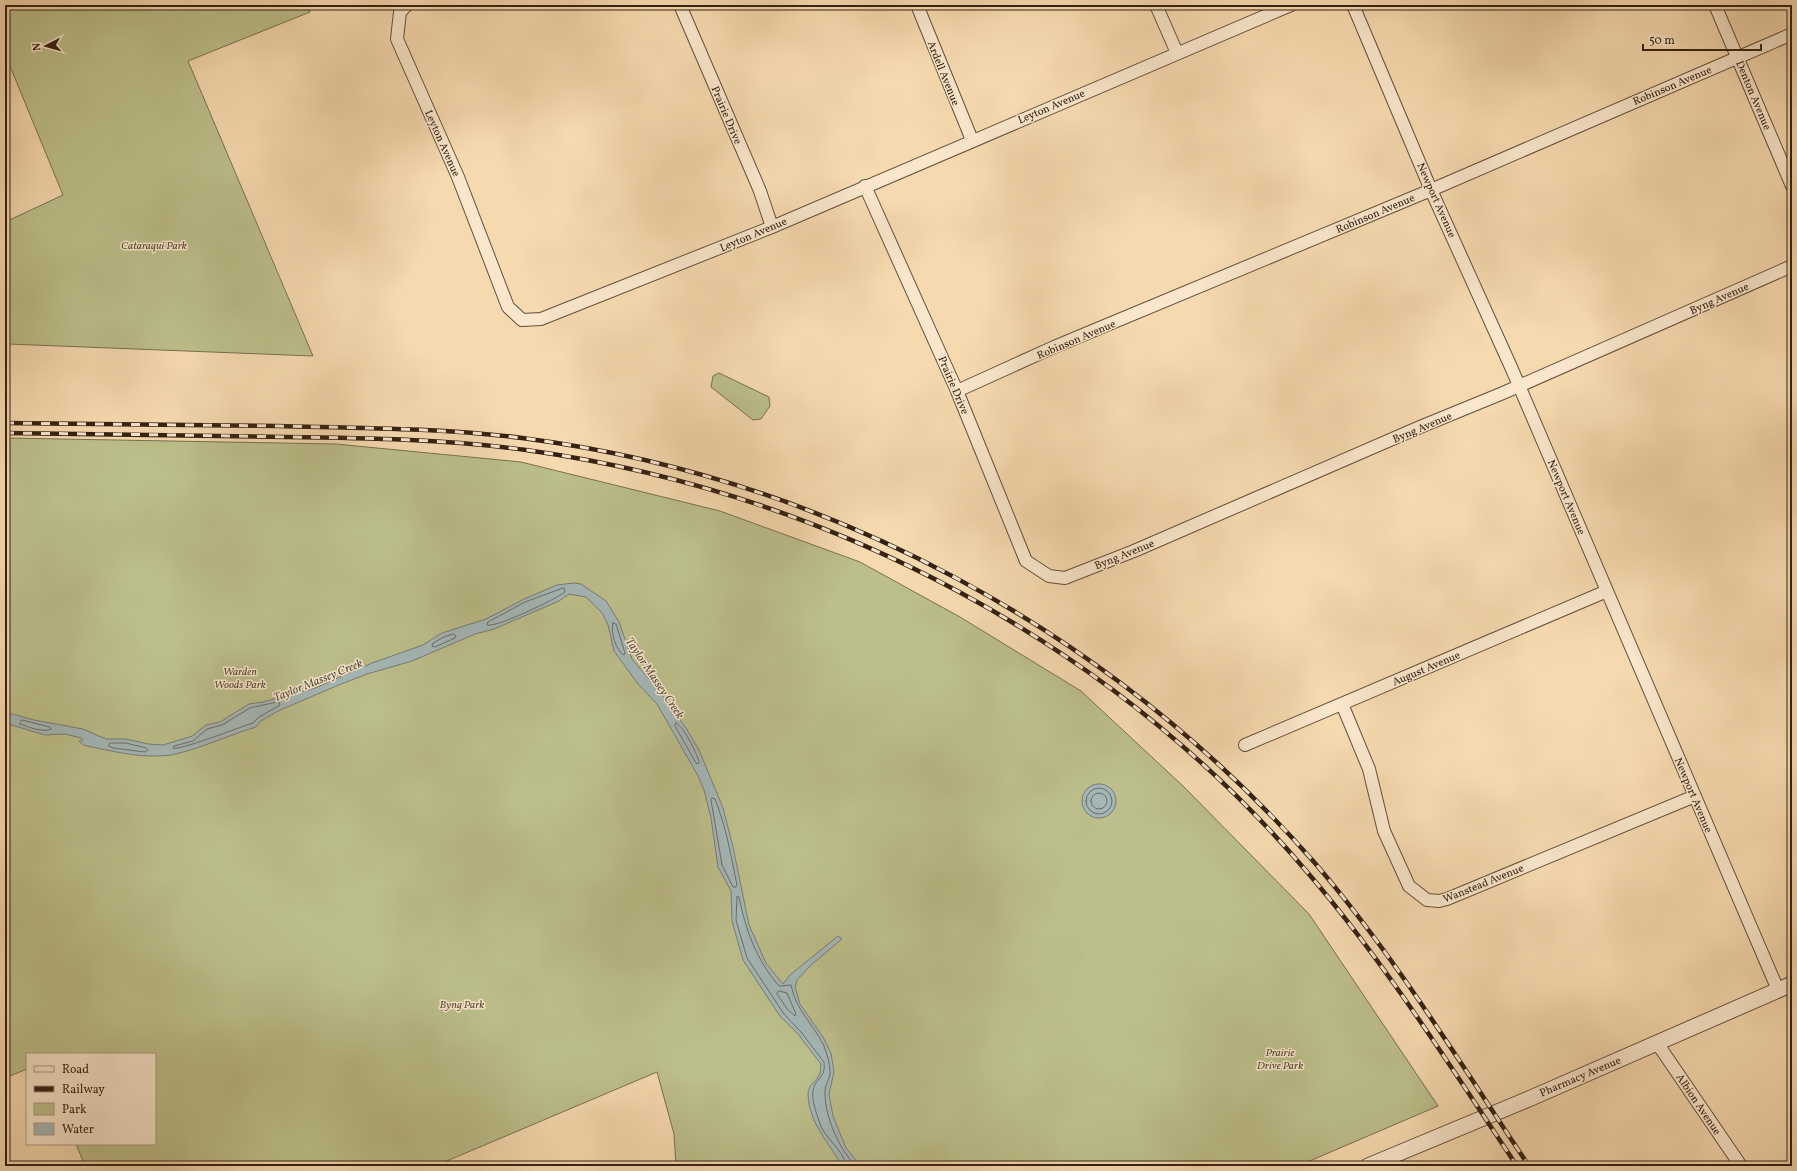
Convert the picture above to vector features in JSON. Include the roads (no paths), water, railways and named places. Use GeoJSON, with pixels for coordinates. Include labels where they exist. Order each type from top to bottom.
{"type":"FeatureCollection","features":[{"type":"Feature","properties":{"kind":"street","name":"Prairie Drive"},"geometry":{"type":"LineString","coordinates":[[680,5],[760,191],[772,227]]}},
{"type":"Feature","properties":{"kind":"street","name":"Ardell Avenue"},"geometry":{"type":"LineString","coordinates":[[917,5],[972,140]]}},
{"type":"Feature","properties":{"kind":"street"},"geometry":{"type":"LineString","coordinates":[[1156,5],[1177,53]]}},
{"type":"Feature","properties":{"kind":"street","name":"Leyton Avenue"},"geometry":{"type":"LineString","coordinates":[[403,8],[397,39],[458,177],[508,307],[522,320],[541,319],[772,227],[972,140],[1291,5]]}},
{"type":"Feature","properties":{"kind":"street","name":"Newport Avenue"},"geometry":{"type":"LineString","coordinates":[[1353,5],[1431,190],[1519,386],[1778,990]]}},
{"type":"Feature","properties":{"kind":"street","name":"Denton Avenue"},"geometry":{"type":"LineString","coordinates":[[1715,5],[1792,186]]}},
{"type":"Feature","properties":{"kind":"street","name":"Robinson Avenue"},"geometry":{"type":"LineString","coordinates":[[957,391],[1054,347],[1431,190],[1792,34]]}},
{"type":"Feature","properties":{"kind":"street","name":"Prairie Drive"},"geometry":{"type":"LineString","coordinates":[[865,186],[957,391],[1026,561],[1049,576]]}},
{"type":"Feature","properties":{"kind":"street","name":"Byng Avenue"},"geometry":{"type":"LineString","coordinates":[[1049,576],[1065,578],[1134,551],[1519,386],[1792,266]]}},
{"type":"Feature","properties":{"kind":"street","name":"August Avenue"},"geometry":{"type":"LineString","coordinates":[[1245,745],[1607,591]]}},
{"type":"Feature","properties":{"kind":"street","name":"Wanstead Avenue"},"geometry":{"type":"LineString","coordinates":[[1342,704],[1369,768],[1384,831],[1409,886],[1427,900],[1439,901],[1447,899],[1695,796]]}},
{"type":"Feature","properties":{"kind":"street","name":"Pharmacy Avenue"},"geometry":{"type":"LineString","coordinates":[[1368,1166],[1792,984]]}},
{"type":"Feature","properties":{"kind":"street","name":"Albion Avenue"},"geometry":{"type":"LineString","coordinates":[[1657,1043],[1741,1166]]}},
{"type":"Feature","properties":{"kind":"water"},"geometry":{"type":"Polygon","coordinates":[[[574,583],[581,584],[606,601],[619,622],[632,659],[662,694],[686,728],[699,750],[723,808],[733,847],[749,925],[766,963],[782,983],[784,983],[790,975],[838,936],[842,939],[811,965],[797,980],[795,987],[800,1004],[823,1037],[831,1053],[834,1072],[829,1094],[833,1116],[846,1148],[861,1166],[842,1166],[820,1132],[809,1105],[808,1091],[820,1073],[821,1064],[798,1034],[780,1016],[743,960],[732,921],[731,891],[718,867],[711,818],[704,790],[698,776],[657,704],[638,684],[614,651],[608,625],[602,613],[586,597],[569,594],[559,601],[494,629],[475,634],[412,661],[367,674],[341,684],[278,711],[261,721],[256,727],[181,753],[149,756],[116,752],[83,745],[79,741],[83,740],[81,738],[65,734],[45,735],[5,723],[5,712],[34,720],[83,729],[106,739],[126,739],[148,744],[163,745],[192,736],[206,725],[220,722],[249,704],[263,702],[315,688],[372,663],[423,645],[442,633],[486,619],[524,599],[557,585],[574,583]]]}},
{"type":"Feature","properties":{"kind":"water"},"geometry":{"type":"Polygon","coordinates":[[[1096,784],[1102,784],[1106,785],[1113,791],[1116,801],[1115,808],[1109,815],[1102,818],[1096,818],[1092,817],[1085,811],[1082,804],[1082,798],[1083,794],[1089,787],[1096,784]]]}},
{"type":"Feature","properties":{"kind":"railway"},"geometry":{"type":"LineString","coordinates":[[5,423],[369,428],[431,430],[522,438],[635,458],[746,488],[853,529],[957,578],[1055,637],[1148,704],[1234,779],[1314,862],[1344,898],[1426,1011],[1529,1166]]}},
{"type":"Feature","properties":{"kind":"railway"},"geometry":{"type":"LineString","coordinates":[[5,433],[375,439],[466,443],[526,450],[638,471],[747,501],[854,541],[956,590],[1053,648],[1145,715],[1230,790],[1308,873],[1364,943],[1417,1016],[1517,1166]]}},
{"type":"Feature","properties":{"kind":"park label","name":"Cataraqui Park"},"geometry":{"type":"Point","coordinates":[154,245]}},
{"type":"Feature","properties":{"kind":"park label","name":"Warden Woods Park"},"geometry":{"type":"Point","coordinates":[240,677]}},
{"type":"Feature","properties":{"kind":"park label","name":"Byng Park"},"geometry":{"type":"Point","coordinates":[462,1004]}},
{"type":"Feature","properties":{"kind":"park label","name":"Prairie Drive Park"},"geometry":{"type":"Point","coordinates":[1280,1058]}},
{"type":"Feature","properties":{"kind":"water label","name":"Taylor Massey Creek"},"geometry":{"type":"Point","coordinates":[655,678]}},
{"type":"Feature","properties":{"kind":"water label","name":"Taylor Massey Creek"},"geometry":{"type":"Point","coordinates":[318,680]}}]}
